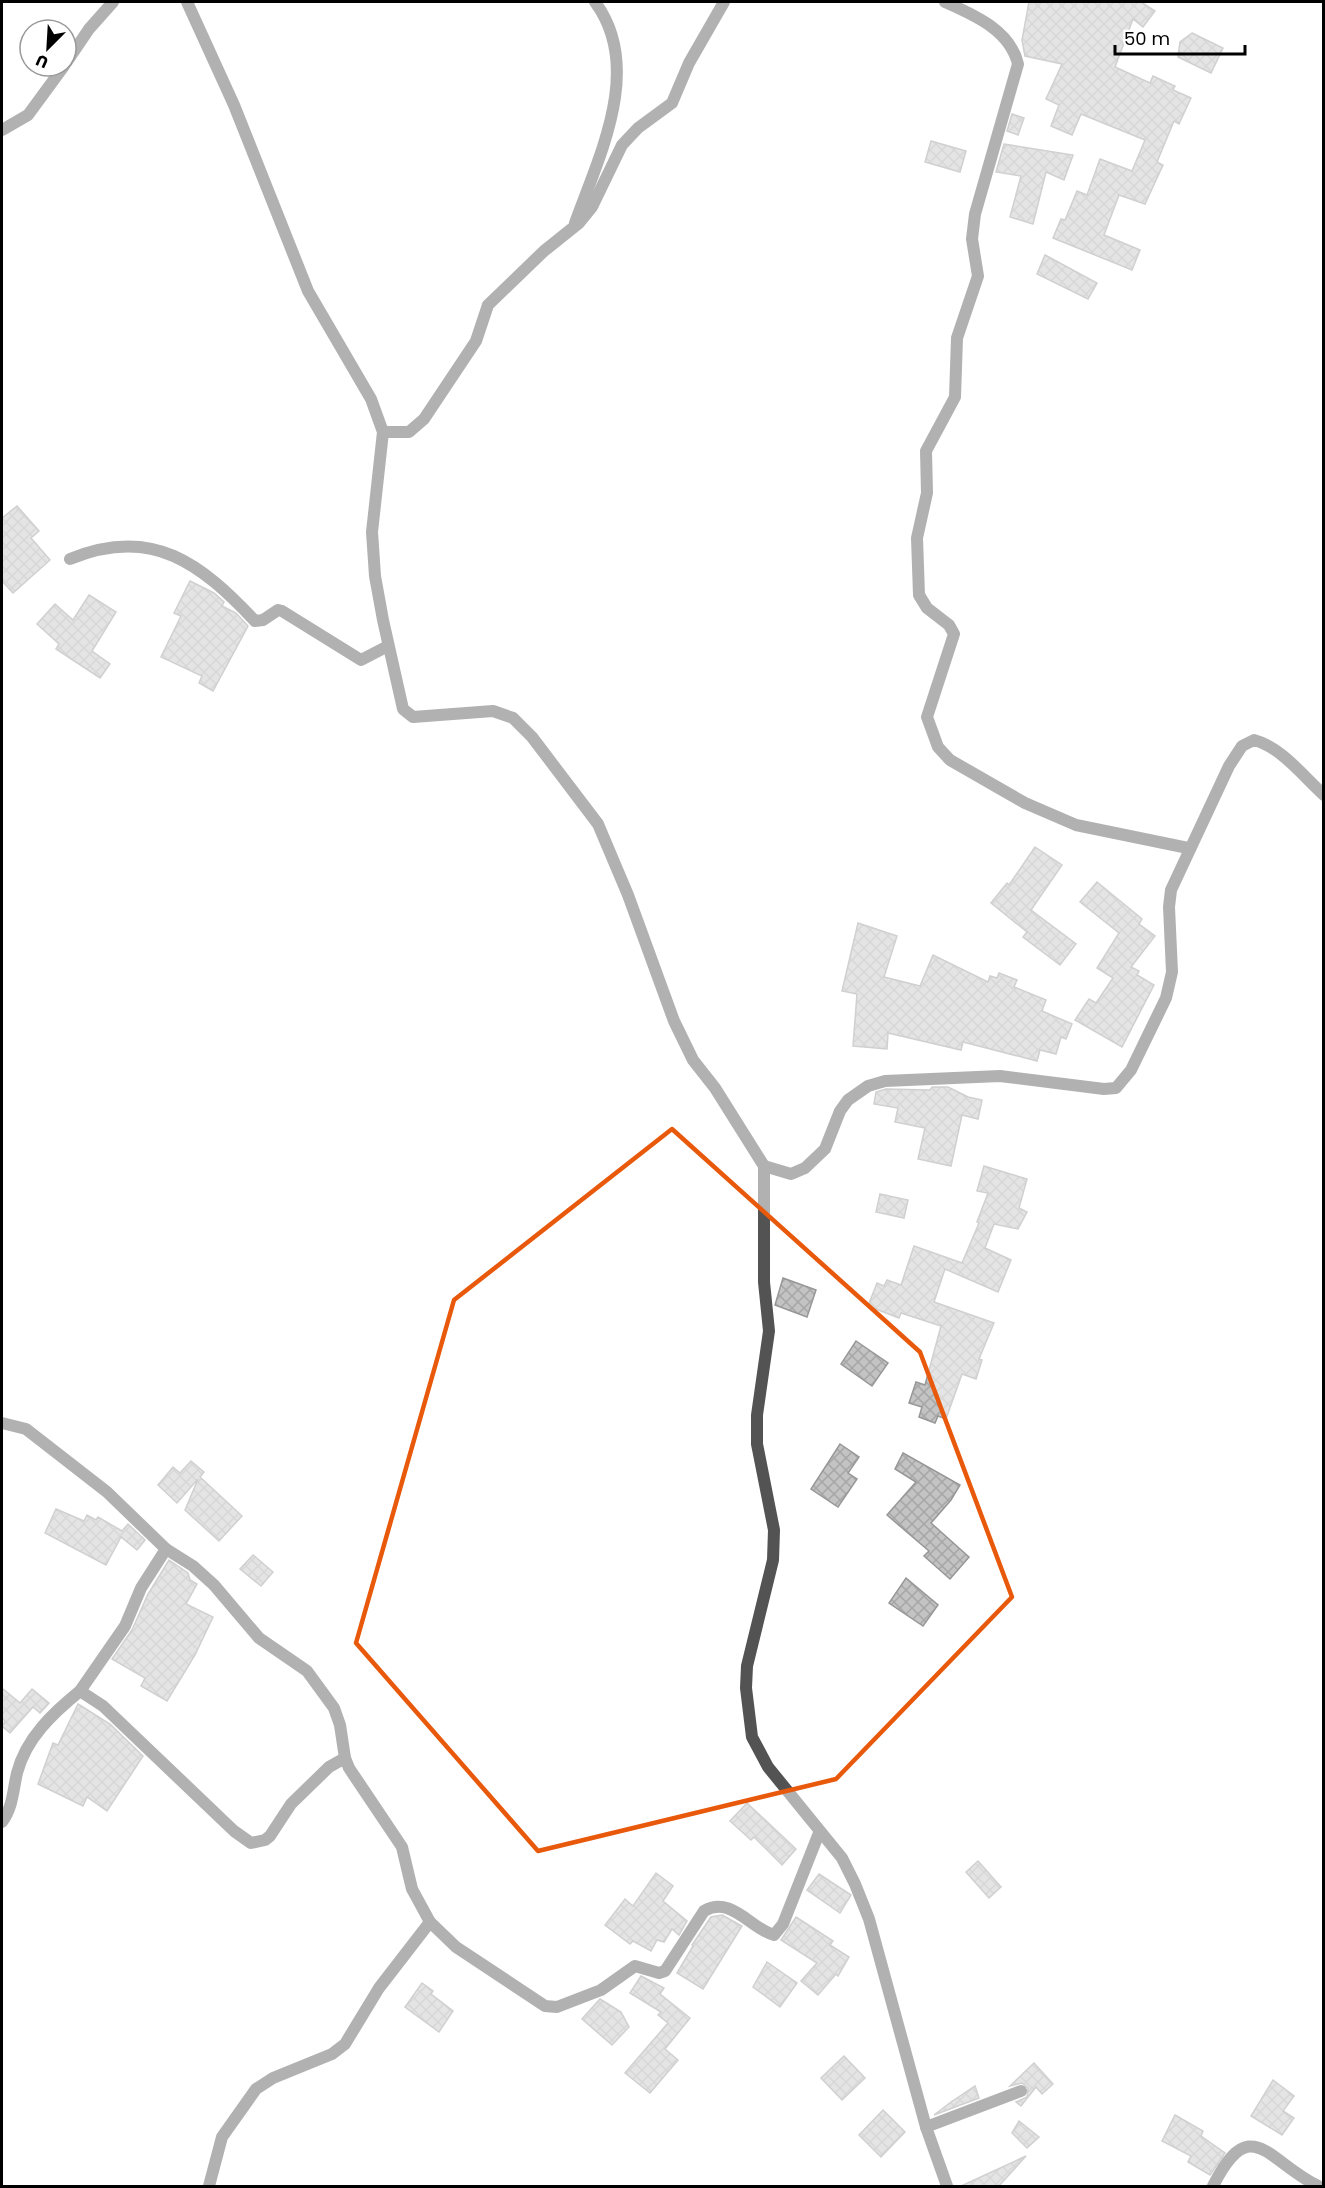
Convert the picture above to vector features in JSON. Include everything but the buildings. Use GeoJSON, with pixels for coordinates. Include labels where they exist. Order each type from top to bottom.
{"type":"FeatureCollection","features":[{"type":"Feature","properties":{"kind":"street"},"geometry":{"type":"LineString","coordinates":[[78,45],[113,2]]}},
{"type":"Feature","properties":{"kind":"street"},"geometry":{"type":"LineString","coordinates":[[187,2],[234,105],[308,291],[371,399],[382,432],[372,532],[375,576],[403,709],[413,717],[494,711],[513,718],[539,746],[598,824],[628,895],[674,1022],[693,1060],[715,1088],[764,1166],[764,1282],[769,1331],[758,1414],[757,1443],[772,1514],[773,1560],[747,1666],[746,1698],[752,1737],[758,1752],[819,1833],[842,1858],[869,1919],[926,2127],[947,2187]]}},
{"type":"Feature","properties":{"kind":"street"},"geometry":{"type":"LineString","coordinates":[[572,229],[595,166],[616,95],[617,66],[613,39],[595,2]]}},
{"type":"Feature","properties":{"kind":"street"},"geometry":{"type":"LineString","coordinates":[[382,432],[410,432],[420,425],[476,341],[488,305],[544,251],[572,229],[592,207],[622,145],[638,128],[672,103],[699,44],[724,2]]}},
{"type":"Feature","properties":{"kind":"street"},"geometry":{"type":"LineString","coordinates":[[945,2],[992,27],[1016,55],[1018,64],[975,214],[972,239],[978,276],[957,338],[955,397],[926,452],[927,493],[917,538],[918,588],[927,608],[937,619],[949,625],[954,634],[927,708],[929,729],[938,747],[959,767],[1057,818],[1091,829],[1188,848]]}},
{"type":"Feature","properties":{"kind":"street"},"geometry":{"type":"LineString","coordinates":[[2,130],[28,115],[55,78]]}},
{"type":"Feature","properties":{"kind":"street"},"geometry":{"type":"LineString","coordinates":[[70,559],[87,552],[117,548],[164,551],[180,556],[206,573],[255,621],[263,620],[278,610],[282,611],[361,660],[388,646]]}},
{"type":"Feature","properties":{"kind":"street"},"geometry":{"type":"LineString","coordinates":[[764,1166],[790,1174],[805,1168],[825,1149],[840,1111],[848,1100],[868,1086],[885,1081],[1000,1076],[1104,1089],[1116,1088],[1131,1070],[1166,998],[1172,972],[1169,907],[1171,890],[1188,848],[1229,766],[1247,742],[1254,740],[1263,742],[1289,762],[1323,795]]}},
{"type":"Feature","properties":{"kind":"street"},"geometry":{"type":"LineString","coordinates":[[2,1423],[26,1429],[107,1492],[166,1549],[193,1566],[214,1585],[259,1638],[294,1661],[317,1682],[334,1708],[340,1725],[345,1758],[378,1814],[402,1847],[412,1889],[430,1922],[456,1947],[510,1985],[545,2006],[557,2007],[601,1990],[635,1966],[659,1973],[665,1971],[705,1911],[711,1908],[730,1909],[774,1935],[783,1924],[819,1833]]}},
{"type":"Feature","properties":{"kind":"street"},"geometry":{"type":"LineString","coordinates":[[2,1822],[10,1805],[17,1772],[28,1744],[63,1705],[80,1691],[125,1626],[141,1588],[166,1549]]}},
{"type":"Feature","properties":{"kind":"street"},"geometry":{"type":"LineString","coordinates":[[80,1691],[103,1706],[234,1832],[251,1843],[265,1840],[270,1836],[291,1804],[329,1767],[345,1758]]}},
{"type":"Feature","properties":{"kind":"street"},"geometry":{"type":"LineString","coordinates":[[209,2187],[222,2138],[256,2089],[273,2078],[332,2054],[345,2044],[379,1988],[430,1922]]}},
{"type":"Feature","properties":{"kind":"street"},"geometry":{"type":"LineString","coordinates":[[926,2127],[1021,2091]]}},
{"type":"Feature","properties":{"kind":"street"},"geometry":{"type":"LineString","coordinates":[[1213,2187],[1227,2162],[1241,2147],[1248,2145],[1267,2152],[1318,2187]]}},
{"type":"Feature","properties":{"kind":"highlighted area"},"geometry":{"type":"Polygon","coordinates":[[[672,1129],[920,1352],[1012,1597],[836,1779],[538,1851],[356,1643],[454,1300],[672,1129]]]}}]}
